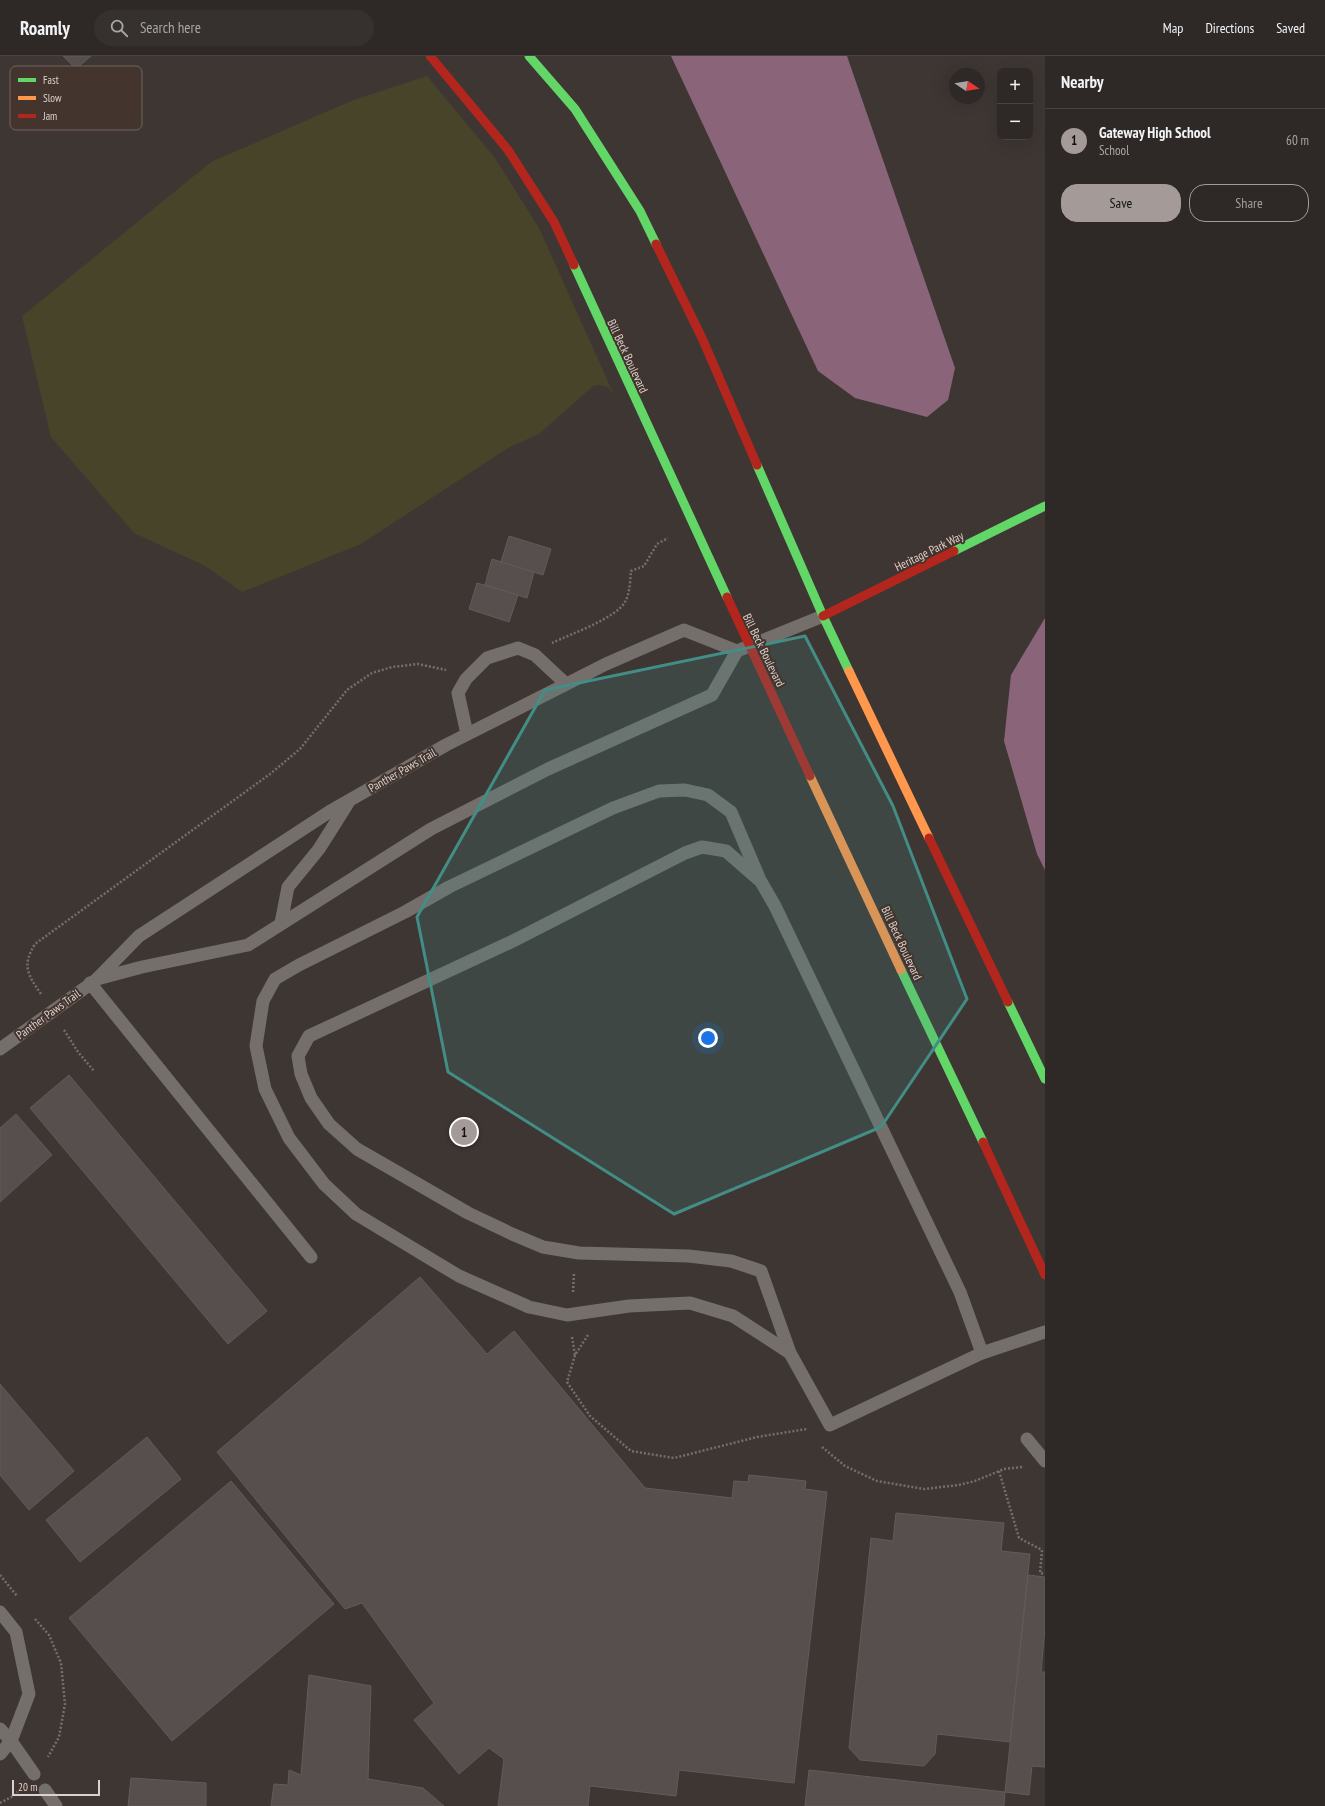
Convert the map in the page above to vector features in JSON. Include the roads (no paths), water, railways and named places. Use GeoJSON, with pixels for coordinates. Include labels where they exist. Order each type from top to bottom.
{"type":"FeatureCollection","features":[{"type":"Feature","properties":{"kind":"street","name":"Bill Beck Boulevard"},"geometry":{"type":"LineString","coordinates":[[430,56],[508,150],[554,222],[743,649],[1045,1275]]}},
{"type":"Feature","properties":{"kind":"street"},"geometry":{"type":"LineString","coordinates":[[529,56],[575,109],[640,211],[702,338],[823,616],[1045,1079]]}},
{"type":"Feature","properties":{"kind":"street","name":"Heritage Park Way"},"geometry":{"type":"LineString","coordinates":[[823,616],[1045,506]]}},
{"type":"Feature","properties":{"kind":"lane"},"geometry":{"type":"LineString","coordinates":[[743,649],[823,616]]}},
{"type":"Feature","properties":{"kind":"lane","name":"Panther Paws Trail"},"geometry":{"type":"LineString","coordinates":[[0,1049],[93,982],[139,936],[349,801],[466,734],[606,664],[684,630],[743,649],[712,695],[548,769],[431,829],[248,945],[142,967],[93,982]]}},
{"type":"Feature","properties":{"kind":"lane"},"geometry":{"type":"LineString","coordinates":[[466,734],[458,693],[466,679],[487,658],[518,648],[535,655],[566,684]]}},
{"type":"Feature","properties":{"kind":"lane"},"geometry":{"type":"LineString","coordinates":[[790,1353],[734,1316],[690,1303],[629,1306],[567,1315],[529,1307],[459,1276],[356,1214],[324,1184],[289,1138],[266,1089],[256,1046],[263,1001],[275,979],[299,965],[405,912],[449,887],[614,808],[659,791],[685,790],[708,795],[731,812],[760,880],[775,906],[955,1280],[982,1353]]}},
{"type":"Feature","properties":{"kind":"lane"},"geometry":{"type":"LineString","coordinates":[[281,923],[288,887],[319,849],[349,801]]}},
{"type":"Feature","properties":{"kind":"lane"},"geometry":{"type":"LineString","coordinates":[[760,880],[726,851],[702,847],[685,853],[515,940],[309,1036],[298,1056],[300,1074],[311,1098],[329,1124],[357,1149],[468,1214],[512,1234],[543,1247],[579,1253],[689,1256],[731,1261],[761,1271],[790,1353],[830,1425],[982,1353],[1045,1332]]}},
{"type":"Feature","properties":{"kind":"lane"},"geometry":{"type":"LineString","coordinates":[[93,982],[311,1257]]}},
{"type":"Feature","properties":{"kind":"lane"},"geometry":{"type":"LineString","coordinates":[[1027,1439],[1043,1458]]}},
{"type":"Feature","properties":{"kind":"lane"},"geometry":{"type":"LineString","coordinates":[[0,1612],[16,1632],[29,1694],[11,1741],[0,1754]]}},
{"type":"Feature","properties":{"kind":"lane"},"geometry":{"type":"LineString","coordinates":[[0,1729],[11,1741],[34,1774]]}},
{"type":"Feature","properties":{"kind":"lane"},"geometry":{"type":"LineString","coordinates":[[45,1790],[56,1806]]}},
{"type":"Feature","properties":{"kind":"place","name":"Gateway High School"},"geometry":{"type":"Point","coordinates":[464,1132]}}]}
